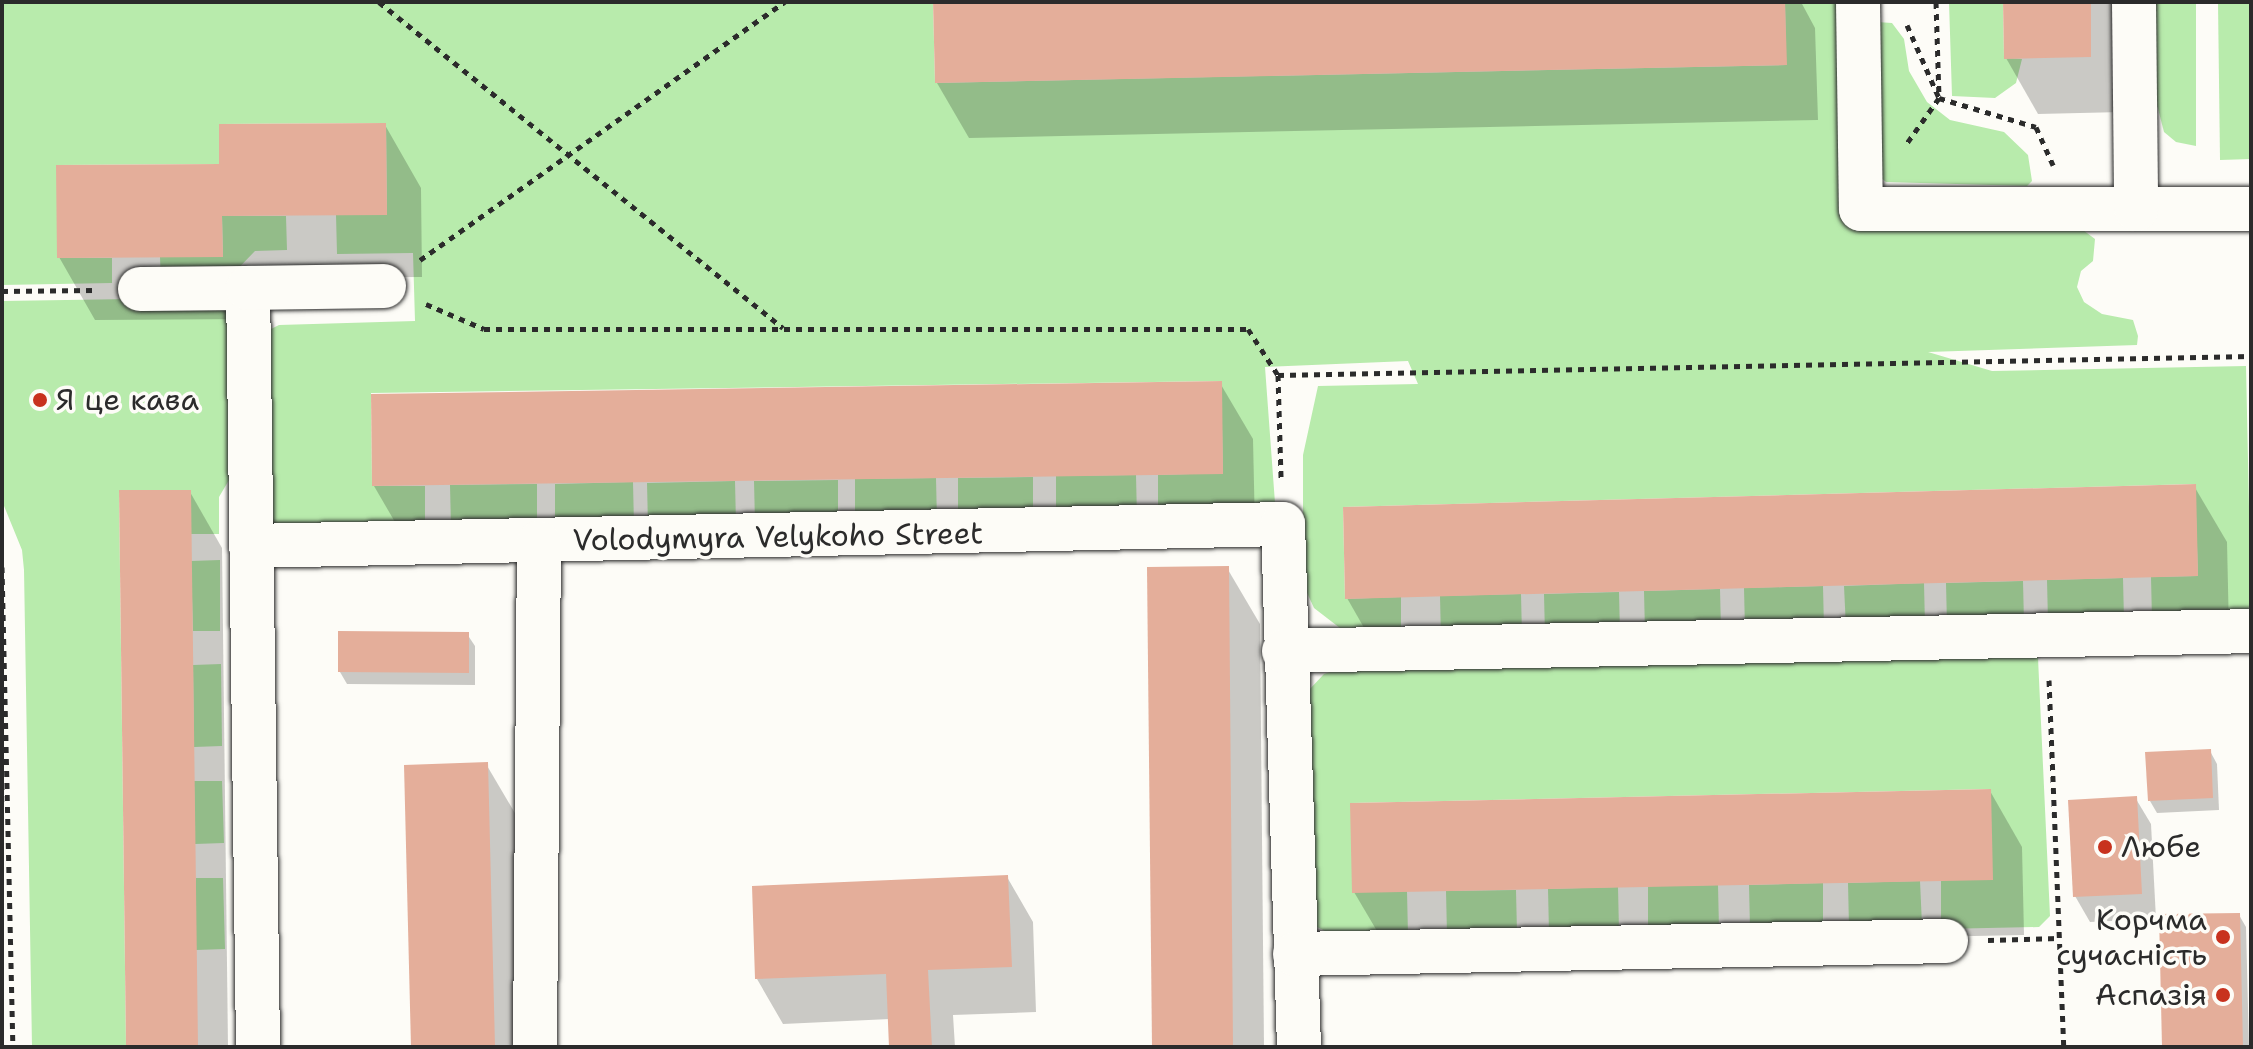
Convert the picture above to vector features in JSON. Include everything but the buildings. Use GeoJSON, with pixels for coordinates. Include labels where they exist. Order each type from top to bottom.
{"type":"FeatureCollection","features":[{"type":"Feature","properties":{"kind":"lane"},"geometry":{"type":"LineString","coordinates":[[1858,2],[1861,209],[2251,209]]}},
{"type":"Feature","properties":{"kind":"lane"},"geometry":{"type":"LineString","coordinates":[[2134,2],[2136,209]]}},
{"type":"Feature","properties":{"kind":"lane"},"geometry":{"type":"LineString","coordinates":[[140,289],[384,286]]}},
{"type":"Feature","properties":{"kind":"lane"},"geometry":{"type":"LineString","coordinates":[[248,288],[258,1047]]}},
{"type":"Feature","properties":{"kind":"lane"},"geometry":{"type":"LineString","coordinates":[[1283,524],[1284,651],[1299,1047]]}},
{"type":"Feature","properties":{"kind":"lane","name":"Volodymyra Velykoho Street"},"geometry":{"type":"LineString","coordinates":[[251,546],[539,543],[1283,524]]}},
{"type":"Feature","properties":{"kind":"lane"},"geometry":{"type":"LineString","coordinates":[[535,1047],[539,543]]}},
{"type":"Feature","properties":{"kind":"lane"},"geometry":{"type":"LineString","coordinates":[[1284,651],[2251,631]]}},
{"type":"Feature","properties":{"kind":"lane"},"geometry":{"type":"LineString","coordinates":[[1295,954],[1946,941]]}},
{"type":"Feature","properties":{"kind":"path"},"geometry":{"type":"LineString","coordinates":[[379,2],[783,328]]}},
{"type":"Feature","properties":{"kind":"path"},"geometry":{"type":"LineString","coordinates":[[384,286],[785,2]]}},
{"type":"Feature","properties":{"kind":"path"},"geometry":{"type":"LineString","coordinates":[[1936,2],[1939,98]]}},
{"type":"Feature","properties":{"kind":"path"},"geometry":{"type":"LineString","coordinates":[[1903,16],[1939,98],[2036,127],[2072,209]]}},
{"type":"Feature","properties":{"kind":"path"},"geometry":{"type":"LineString","coordinates":[[384,286],[484,329],[1248,329],[1278,375],[1283,524]]}},
{"type":"Feature","properties":{"kind":"path"},"geometry":{"type":"LineString","coordinates":[[2,291],[140,289]]}},
{"type":"Feature","properties":{"kind":"path"},"geometry":{"type":"LineString","coordinates":[[1278,375],[2251,356]]}},
{"type":"Feature","properties":{"kind":"path"},"geometry":{"type":"LineString","coordinates":[[2,567],[13,1047]]}},
{"type":"Feature","properties":{"kind":"path"},"geometry":{"type":"LineString","coordinates":[[2047,635],[2064,1047]]}},
{"type":"Feature","properties":{"kind":"path"},"geometry":{"type":"LineString","coordinates":[[1946,941],[2059,938]]}},
{"type":"Feature","properties":{"kind":"green space"},"geometry":{"type":"Polygon","coordinates":[[[2,2],[933,2],[935,83],[1786,65],[1785,2],[1844,2],[1850,200],[2083,230],[2095,239],[2093,261],[2081,271],[2077,287],[2084,302],[2102,314],[2133,320],[2138,336],[2137,345],[1928,352],[1992,371],[2246,366],[2251,600],[2247,613],[2152,620],[2151,577],[2198,576],[2195,484],[1343,507],[1345,599],[1401,597],[1401,637],[1349,635],[1314,608],[1303,584],[1303,455],[1318,386],[1418,384],[1408,361],[1265,367],[1275,503],[1158,517],[1158,475],[1223,473],[1221,381],[371,393],[372,486],[425,486],[425,528],[267,525],[259,335],[279,325],[415,321],[413,253],[337,254],[336,215],[387,215],[386,123],[219,124],[219,164],[57,165],[57,258],[112,258],[112,283],[2,285],[2,2]]]}},
{"type":"Feature","properties":{"kind":"green space"},"geometry":{"type":"Polygon","coordinates":[[[1949,2],[2003,2],[2004,58],[2022,59],[2016,83],[1995,98],[1952,96],[1949,2]]]}},
{"type":"Feature","properties":{"kind":"green space"},"geometry":{"type":"Polygon","coordinates":[[[2156,2],[2196,2],[2196,146],[2176,142],[2164,132],[2156,101],[2156,2]]]}},
{"type":"Feature","properties":{"kind":"green space"},"geometry":{"type":"Polygon","coordinates":[[[2218,2],[2251,2],[2251,159],[2220,160],[2218,2]]]}},
{"type":"Feature","properties":{"kind":"green space"},"geometry":{"type":"Polygon","coordinates":[[[1877,22],[1892,23],[1904,39],[1909,71],[1927,102],[1950,120],[2004,132],[2028,155],[2032,181],[2027,186],[1886,182],[1874,172],[1877,22]]]}},
{"type":"Feature","properties":{"kind":"green space"},"geometry":{"type":"Polygon","coordinates":[[[222,216],[286,216],[287,250],[255,251],[224,283],[161,283],[160,257],[223,256],[222,216]]]}},
{"type":"Feature","properties":{"kind":"green space"},"geometry":{"type":"Polygon","coordinates":[[[130,299],[226,307],[237,320],[232,475],[219,497],[219,534],[191,534],[190,490],[119,491],[126,1047],[32,1047],[24,570],[22,550],[2,501],[2,301],[130,299]]]}},
{"type":"Feature","properties":{"kind":"green space"},"geometry":{"type":"Polygon","coordinates":[[[1136,475],[1137,518],[1056,519],[1056,476],[1136,475]]]}},
{"type":"Feature","properties":{"kind":"green space"},"geometry":{"type":"Polygon","coordinates":[[[1033,477],[1033,519],[958,520],[958,478],[1033,477]]]}},
{"type":"Feature","properties":{"kind":"green space"},"geometry":{"type":"Polygon","coordinates":[[[936,478],[937,521],[855,522],[855,479],[936,478]]]}},
{"type":"Feature","properties":{"kind":"green space"},"geometry":{"type":"Polygon","coordinates":[[[838,480],[838,522],[755,523],[754,481],[838,480]]]}},
{"type":"Feature","properties":{"kind":"green space"},"geometry":{"type":"Polygon","coordinates":[[[735,481],[736,524],[648,525],[647,483],[735,481]]]}},
{"type":"Feature","properties":{"kind":"green space"},"geometry":{"type":"Polygon","coordinates":[[[633,482],[634,525],[555,526],[555,484],[633,482]]]}},
{"type":"Feature","properties":{"kind":"green space"},"geometry":{"type":"Polygon","coordinates":[[[537,484],[537,526],[451,527],[450,485],[537,484]]]}},
{"type":"Feature","properties":{"kind":"green space"},"geometry":{"type":"Polygon","coordinates":[[[220,560],[220,631],[193,631],[191,561],[220,560]]]}},
{"type":"Feature","properties":{"kind":"green space"},"geometry":{"type":"Polygon","coordinates":[[[2123,578],[2124,620],[2048,622],[2047,580],[2123,578]]]}},
{"type":"Feature","properties":{"kind":"green space"},"geometry":{"type":"Polygon","coordinates":[[[2023,581],[2024,623],[1947,625],[1946,583],[2023,581]]]}},
{"type":"Feature","properties":{"kind":"green space"},"geometry":{"type":"Polygon","coordinates":[[[1924,583],[1925,626],[1846,628],[1844,586],[1924,583]]]}},
{"type":"Feature","properties":{"kind":"green space"},"geometry":{"type":"Polygon","coordinates":[[[1823,586],[1824,628],[1745,630],[1744,588],[1823,586]]]}},
{"type":"Feature","properties":{"kind":"green space"},"geometry":{"type":"Polygon","coordinates":[[[1720,589],[1721,631],[1645,633],[1644,591],[1720,589]]]}},
{"type":"Feature","properties":{"kind":"green space"},"geometry":{"type":"Polygon","coordinates":[[[1619,592],[1620,634],[1545,636],[1544,594],[1619,592]]]}},
{"type":"Feature","properties":{"kind":"green space"},"geometry":{"type":"Polygon","coordinates":[[[1521,594],[1522,636],[1441,639],[1440,596],[1521,594]]]}},
{"type":"Feature","properties":{"kind":"green space"},"geometry":{"type":"Polygon","coordinates":[[[2030,651],[2038,658],[2050,916],[2039,927],[1941,929],[1941,881],[1990,789],[1351,803],[1407,891],[1408,935],[1337,937],[1315,926],[1308,691],[1324,674],[1351,665],[2030,651]]]}},
{"type":"Feature","properties":{"kind":"green space"},"geometry":{"type":"Polygon","coordinates":[[[221,664],[222,746],[194,747],[193,665],[221,664]]]}},
{"type":"Feature","properties":{"kind":"green space"},"geometry":{"type":"Polygon","coordinates":[[[194,781],[222,781],[224,843],[195,844],[194,781]]]}},
{"type":"Feature","properties":{"kind":"green space"},"geometry":{"type":"Polygon","coordinates":[[[196,878],[223,878],[225,949],[196,950],[196,878]]]}},
{"type":"Feature","properties":{"kind":"green space"},"geometry":{"type":"Polygon","coordinates":[[[1920,881],[1922,925],[1849,927],[1848,883],[1920,881]]]}},
{"type":"Feature","properties":{"kind":"green space"},"geometry":{"type":"Polygon","coordinates":[[[1823,883],[1823,927],[1750,929],[1749,885],[1823,883]]]}},
{"type":"Feature","properties":{"kind":"green space"},"geometry":{"type":"Polygon","coordinates":[[[1718,885],[1719,929],[1648,931],[1648,886],[1718,885]]]}},
{"type":"Feature","properties":{"kind":"green space"},"geometry":{"type":"Polygon","coordinates":[[[1618,887],[1619,931],[1549,933],[1548,889],[1618,887]]]}},
{"type":"Feature","properties":{"kind":"green space"},"geometry":{"type":"Polygon","coordinates":[[[1516,890],[1517,933],[1447,935],[1446,891],[1516,890]]]}},
{"type":"Feature","properties":{"kind":"place","name":"Я це кава"},"geometry":{"type":"Point","coordinates":[40,400]}},
{"type":"Feature","properties":{"kind":"place","name":"Любе"},"geometry":{"type":"Point","coordinates":[2105,847]}},
{"type":"Feature","properties":{"kind":"place","name":"Корчма сучасність"},"geometry":{"type":"Point","coordinates":[2223,937]}},
{"type":"Feature","properties":{"kind":"place","name":"Аспазія"},"geometry":{"type":"Point","coordinates":[2223,995]}}]}
